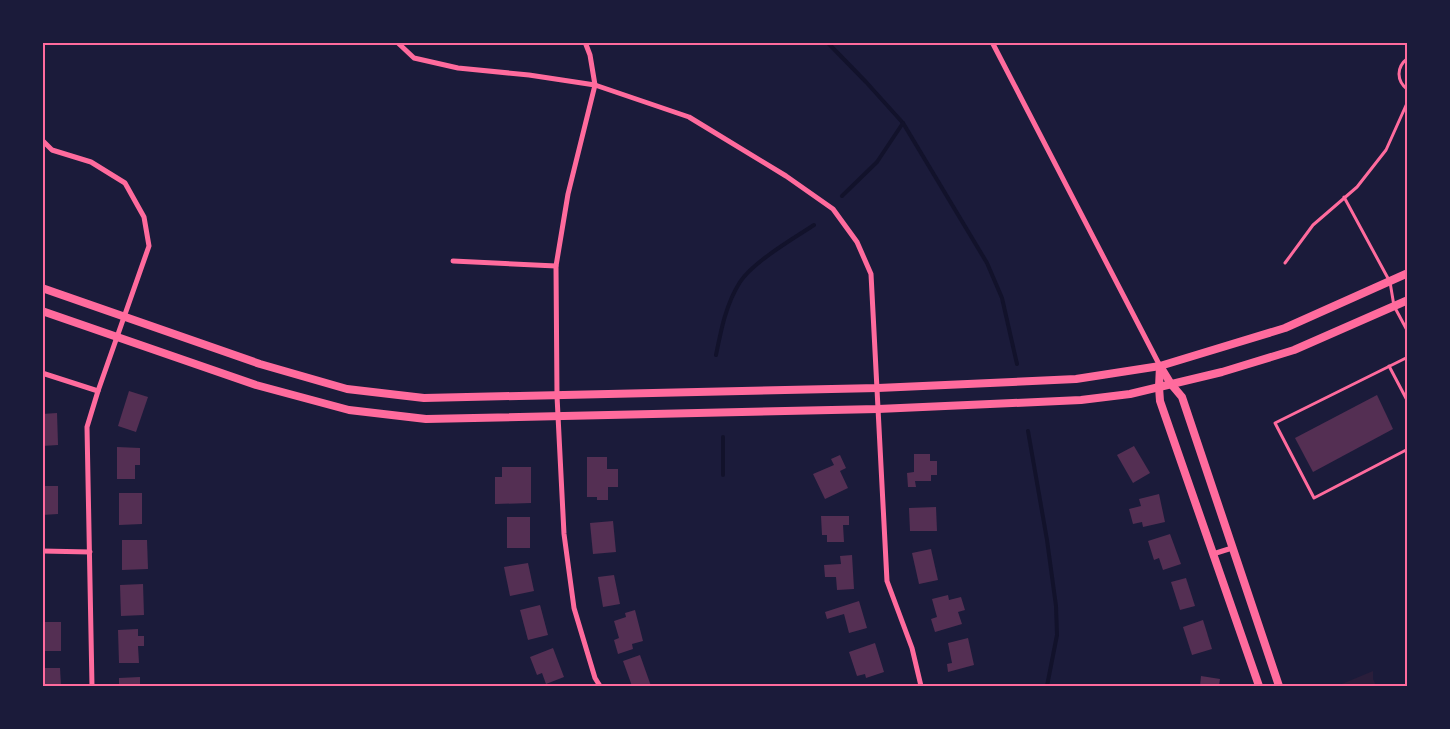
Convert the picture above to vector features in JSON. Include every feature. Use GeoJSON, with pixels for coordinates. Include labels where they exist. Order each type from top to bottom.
{"type":"FeatureCollection","features":[{"type":"Feature","properties":{"kind":"street"},"geometry":{"type":"LineString","coordinates":[[397,42],[414,58],[458,68],[529,75],[595,85],[689,117],[786,176],[832,209],[858,242],[871,274],[887,581],[912,648],[921,686]]}},
{"type":"Feature","properties":{"kind":"street"},"geometry":{"type":"LineString","coordinates":[[586,42],[595,85],[568,194],[556,266],[557,396],[564,534],[574,608],[595,678],[600,686]]}},
{"type":"Feature","properties":{"kind":"street"},"geometry":{"type":"LineString","coordinates":[[992,42],[1160,366],[1182,397],[1279,686]]}},
{"type":"Feature","properties":{"kind":"street"},"geometry":{"type":"LineString","coordinates":[[42,140],[52,150],[90,162],[124,183],[144,217],[150,246],[98,390],[87,427],[92,686]]}},
{"type":"Feature","properties":{"kind":"street"},"geometry":{"type":"LineString","coordinates":[[453,261],[556,266]]}},
{"type":"Feature","properties":{"kind":"street"},"geometry":{"type":"LineString","coordinates":[[42,288],[260,364],[348,389],[424,398],[878,388],[1076,379],[1160,366],[1286,328],[1408,273]]}},
{"type":"Feature","properties":{"kind":"street"},"geometry":{"type":"LineString","coordinates":[[42,311],[256,385],[349,410],[426,419],[963,407],[1081,400],[1130,394],[1222,372],[1294,350],[1408,300]]}},
{"type":"Feature","properties":{"kind":"street"},"geometry":{"type":"LineString","coordinates":[[1160,366],[1160,401],[1259,686]]}},
{"type":"Feature","properties":{"kind":"street"},"geometry":{"type":"LineString","coordinates":[[42,373],[98,390]]}},
{"type":"Feature","properties":{"kind":"street"},"geometry":{"type":"LineString","coordinates":[[1213,554],[1232,548]]}},
{"type":"Feature","properties":{"kind":"street"},"geometry":{"type":"LineString","coordinates":[[42,551],[90,552]]}},
{"type":"Feature","properties":{"kind":"lane"},"geometry":{"type":"LineString","coordinates":[[1408,58],[1400,67],[1398,73],[1401,84],[1408,90]]}},
{"type":"Feature","properties":{"kind":"lane"},"geometry":{"type":"LineString","coordinates":[[1284,263],[1313,225],[1357,187],[1386,150],[1408,101]]}},
{"type":"Feature","properties":{"kind":"lane"},"geometry":{"type":"LineString","coordinates":[[1344,198],[1390,282],[1394,306],[1408,332]]}},
{"type":"Feature","properties":{"kind":"lane"},"geometry":{"type":"LineString","coordinates":[[1408,357],[1275,423],[1314,498],[1408,449]]}},
{"type":"Feature","properties":{"kind":"lane"},"geometry":{"type":"LineString","coordinates":[[1389,366],[1408,402]]}},
{"type":"Feature","properties":{"kind":"shaded area"},"geometry":{"type":"Polygon","coordinates":[[[1373,671],[1373,679],[1376,686],[1337,686],[1373,671]]]}},
{"type":"Feature","properties":{"kind":"building"},"geometry":{"type":"Polygon","coordinates":[[[129,391],[148,397],[136,432],[118,426],[129,391]]]}},
{"type":"Feature","properties":{"kind":"building"},"geometry":{"type":"Polygon","coordinates":[[[1377,395],[1393,429],[1313,472],[1295,438],[1377,395]]]}},
{"type":"Feature","properties":{"kind":"building"},"geometry":{"type":"Polygon","coordinates":[[[57,413],[58,445],[42,446],[42,414],[57,413]]]}},
{"type":"Feature","properties":{"kind":"building"},"geometry":{"type":"Polygon","coordinates":[[[1134,446],[1150,473],[1133,483],[1117,455],[1134,446]]]}},
{"type":"Feature","properties":{"kind":"building"},"geometry":{"type":"Polygon","coordinates":[[[117,447],[140,448],[140,465],[135,465],[135,479],[117,479],[117,447]]]}},
{"type":"Feature","properties":{"kind":"building"},"geometry":{"type":"Polygon","coordinates":[[[914,454],[930,454],[930,461],[937,461],[937,475],[931,475],[931,481],[915,481],[916,487],[908,487],[907,473],[914,472],[914,454]]]}},
{"type":"Feature","properties":{"kind":"building"},"geometry":{"type":"Polygon","coordinates":[[[840,455],[846,468],[840,471],[848,488],[825,499],[813,474],[834,465],[831,459],[840,455]]]}},
{"type":"Feature","properties":{"kind":"building"},"geometry":{"type":"Polygon","coordinates":[[[587,457],[607,457],[607,469],[618,469],[618,487],[608,487],[608,500],[597,500],[597,497],[587,497],[587,457]]]}},
{"type":"Feature","properties":{"kind":"building"},"geometry":{"type":"Polygon","coordinates":[[[502,467],[531,467],[531,503],[495,504],[495,477],[502,477],[502,467]]]}},
{"type":"Feature","properties":{"kind":"building"},"geometry":{"type":"Polygon","coordinates":[[[42,486],[58,486],[58,514],[42,515],[42,486]]]}},
{"type":"Feature","properties":{"kind":"building"},"geometry":{"type":"Polygon","coordinates":[[[119,493],[142,493],[142,524],[119,525],[119,493]]]}},
{"type":"Feature","properties":{"kind":"building"},"geometry":{"type":"Polygon","coordinates":[[[1159,494],[1165,522],[1143,527],[1142,522],[1133,524],[1129,509],[1141,506],[1139,499],[1159,494]]]}},
{"type":"Feature","properties":{"kind":"building"},"geometry":{"type":"Polygon","coordinates":[[[936,507],[937,531],[910,531],[909,508],[936,507]]]}},
{"type":"Feature","properties":{"kind":"building"},"geometry":{"type":"Polygon","coordinates":[[[821,516],[849,516],[849,525],[843,525],[844,542],[827,542],[827,535],[822,535],[821,516]]]}},
{"type":"Feature","properties":{"kind":"building"},"geometry":{"type":"Polygon","coordinates":[[[507,517],[530,517],[530,548],[507,548],[507,517]]]}},
{"type":"Feature","properties":{"kind":"building"},"geometry":{"type":"Polygon","coordinates":[[[613,521],[616,552],[593,554],[590,523],[613,521]]]}},
{"type":"Feature","properties":{"kind":"building"},"geometry":{"type":"Polygon","coordinates":[[[1170,534],[1181,564],[1163,570],[1159,558],[1154,560],[1148,541],[1170,534]]]}},
{"type":"Feature","properties":{"kind":"building"},"geometry":{"type":"Polygon","coordinates":[[[122,540],[147,540],[148,569],[122,570],[122,540]]]}},
{"type":"Feature","properties":{"kind":"building"},"geometry":{"type":"Polygon","coordinates":[[[931,549],[938,580],[919,584],[912,553],[931,549]]]}},
{"type":"Feature","properties":{"kind":"building"},"geometry":{"type":"Polygon","coordinates":[[[852,555],[854,589],[837,590],[836,577],[825,577],[824,565],[841,564],[840,556],[852,555]]]}},
{"type":"Feature","properties":{"kind":"building"},"geometry":{"type":"Polygon","coordinates":[[[528,563],[534,591],[510,596],[504,567],[528,563]]]}},
{"type":"Feature","properties":{"kind":"building"},"geometry":{"type":"Polygon","coordinates":[[[614,575],[620,604],[603,607],[598,577],[614,575]]]}},
{"type":"Feature","properties":{"kind":"building"},"geometry":{"type":"Polygon","coordinates":[[[1186,578],[1195,606],[1180,610],[1171,582],[1186,578]]]}},
{"type":"Feature","properties":{"kind":"building"},"geometry":{"type":"Polygon","coordinates":[[[143,584],[144,615],[121,616],[120,585],[143,584]]]}},
{"type":"Feature","properties":{"kind":"building"},"geometry":{"type":"Polygon","coordinates":[[[948,595],[949,600],[961,597],[965,610],[958,612],[962,624],[935,632],[931,619],[937,617],[932,599],[948,595]]]}},
{"type":"Feature","properties":{"kind":"building"},"geometry":{"type":"Polygon","coordinates":[[[859,601],[867,628],[849,633],[844,614],[827,619],[825,612],[859,601]]]}},
{"type":"Feature","properties":{"kind":"building"},"geometry":{"type":"Polygon","coordinates":[[[540,605],[548,635],[528,640],[520,610],[540,605]]]}},
{"type":"Feature","properties":{"kind":"building"},"geometry":{"type":"Polygon","coordinates":[[[635,610],[643,641],[632,644],[633,649],[618,654],[614,640],[619,638],[614,621],[626,617],[625,613],[635,610]]]}},
{"type":"Feature","properties":{"kind":"building"},"geometry":{"type":"Polygon","coordinates":[[[1203,620],[1212,649],[1192,655],[1183,627],[1203,620]]]}},
{"type":"Feature","properties":{"kind":"building"},"geometry":{"type":"Polygon","coordinates":[[[43,622],[61,622],[61,651],[43,651],[43,622]]]}},
{"type":"Feature","properties":{"kind":"building"},"geometry":{"type":"Polygon","coordinates":[[[138,629],[138,636],[144,636],[144,646],[138,646],[139,663],[119,663],[118,630],[138,629]]]}},
{"type":"Feature","properties":{"kind":"building"},"geometry":{"type":"Polygon","coordinates":[[[968,638],[974,665],[948,672],[947,664],[952,663],[948,643],[968,638]]]}},
{"type":"Feature","properties":{"kind":"building"},"geometry":{"type":"Polygon","coordinates":[[[875,643],[884,672],[866,678],[865,674],[857,676],[849,652],[875,643]]]}},
{"type":"Feature","properties":{"kind":"building"},"geometry":{"type":"Polygon","coordinates":[[[553,648],[564,677],[546,684],[542,673],[537,675],[530,657],[553,648]]]}},
{"type":"Feature","properties":{"kind":"building"},"geometry":{"type":"Polygon","coordinates":[[[640,655],[651,686],[632,686],[623,661],[640,655]]]}},
{"type":"Feature","properties":{"kind":"building"},"geometry":{"type":"Polygon","coordinates":[[[42,668],[60,668],[61,686],[42,686],[42,668]]]}},
{"type":"Feature","properties":{"kind":"building"},"geometry":{"type":"Polygon","coordinates":[[[1201,676],[1220,679],[1219,686],[1200,686],[1201,676]]]}},
{"type":"Feature","properties":{"kind":"building"},"geometry":{"type":"Polygon","coordinates":[[[140,677],[140,686],[119,686],[119,678],[140,677]]]}},
{"type":"Feature","properties":{"kind":"waterway"},"geometry":{"type":"LineString","coordinates":[[827,42],[903,123],[987,263],[1002,298],[1017,364]]}},
{"type":"Feature","properties":{"kind":"waterway"},"geometry":{"type":"LineString","coordinates":[[842,196],[877,162],[903,123]]}},
{"type":"Feature","properties":{"kind":"waterway"},"geometry":{"type":"LineString","coordinates":[[716,355],[728,308],[735,290],[746,274],[785,243],[814,225]]}},
{"type":"Feature","properties":{"kind":"waterway"},"geometry":{"type":"LineString","coordinates":[[1028,431],[1047,540],[1056,606],[1057,635],[1047,686]]}},
{"type":"Feature","properties":{"kind":"waterway"},"geometry":{"type":"LineString","coordinates":[[723,437],[723,475]]}}]}
